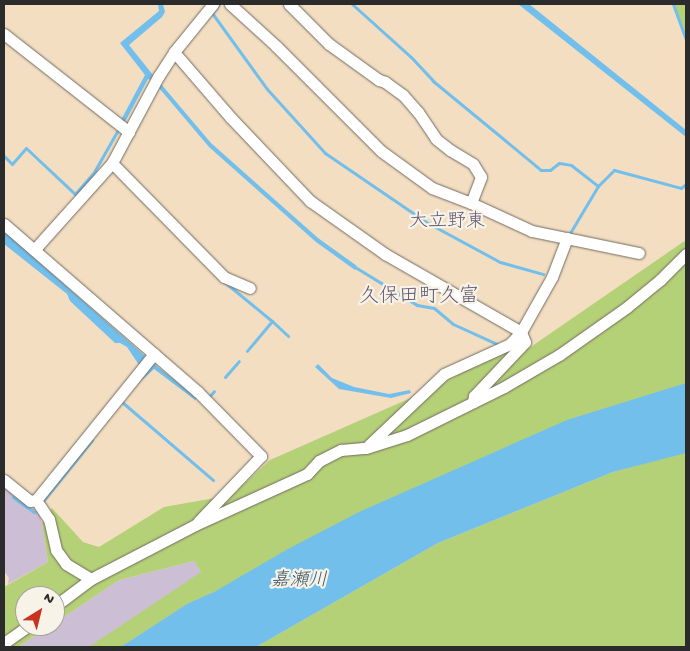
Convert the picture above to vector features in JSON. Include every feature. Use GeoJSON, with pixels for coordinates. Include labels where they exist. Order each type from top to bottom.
{"type":"FeatureCollection","features":[{"type":"Feature","properties":{"kind":"street"},"geometry":{"type":"LineString","coordinates":[[34,250],[112,163],[124,128],[174,52],[213,4]]}},
{"type":"Feature","properties":{"kind":"street"},"geometry":{"type":"LineString","coordinates":[[230,4],[276,46],[381,151],[432,188],[471,203],[532,231],[639,253]]}},
{"type":"Feature","properties":{"kind":"street"},"geometry":{"type":"LineString","coordinates":[[289,4],[330,44],[403,95],[418,112],[436,139],[473,164],[481,177],[471,203]]}},
{"type":"Feature","properties":{"kind":"street"},"geometry":{"type":"LineString","coordinates":[[4,34],[124,128]]}},
{"type":"Feature","properties":{"kind":"street"},"geometry":{"type":"LineString","coordinates":[[174,52],[230,118],[310,201],[385,254],[521,332],[525,342],[474,396],[472,402]]}},
{"type":"Feature","properties":{"kind":"street"},"geometry":{"type":"LineString","coordinates":[[112,163],[224,277],[250,288]]}},
{"type":"Feature","properties":{"kind":"street"},"geometry":{"type":"LineString","coordinates":[[4,224],[150,359],[198,392],[261,456],[195,525]]}},
{"type":"Feature","properties":{"kind":"street"},"geometry":{"type":"LineString","coordinates":[[366,448],[444,374],[510,344],[521,332],[552,276],[567,238]]}},
{"type":"Feature","properties":{"kind":"street"},"geometry":{"type":"LineString","coordinates":[[65,598],[91,579],[195,525],[307,474],[320,461],[341,450],[366,448],[406,435],[504,387],[582,340],[647,291],[686,254]]}},
{"type":"Feature","properties":{"kind":"street"},"geometry":{"type":"LineString","coordinates":[[4,480],[30,501],[36,500],[150,359]]}},
{"type":"Feature","properties":{"kind":"street"},"geometry":{"type":"LineString","coordinates":[[36,500],[49,519],[56,550],[66,564],[91,579]]}},
{"type":"Feature","properties":{"kind":"street"},"geometry":{"type":"LineString","coordinates":[[4,643],[15,635]]}},
{"type":"Feature","properties":{"kind":"shaded area"},"geometry":{"type":"Polygon","coordinates":[[[4,487],[38,512],[42,523],[48,562],[8,584],[9,578],[4,571],[4,487]]]}},
{"type":"Feature","properties":{"kind":"shaded area"},"geometry":{"type":"Polygon","coordinates":[[[194,561],[214,592],[177,647],[18,647],[35,636],[65,636],[65,616],[119,580],[194,561]]]}},
{"type":"Feature","properties":{"kind":"green space"},"geometry":{"type":"Polygon","coordinates":[[[673,4],[686,4],[686,40],[673,4]]]}},
{"type":"Feature","properties":{"kind":"green space"},"geometry":{"type":"Polygon","coordinates":[[[686,240],[686,401],[214,592],[187,604],[121,647],[89,647],[201,572],[194,561],[119,580],[65,616],[65,586],[15,586],[15,636],[35,636],[18,647],[4,647],[4,587],[48,562],[42,523],[52,508],[83,542],[99,547],[164,507],[232,495],[270,460],[431,389],[507,349],[519,355],[686,240]]]}},
{"type":"Feature","properties":{"kind":"green space"},"geometry":{"type":"Polygon","coordinates":[[[686,452],[686,647],[256,647],[438,543],[613,472],[686,452]]]}},
{"type":"Feature","properties":{"kind":"water"},"geometry":{"type":"Polygon","coordinates":[[[158,4],[163,4],[165,12],[162,17],[129,45],[153,75],[150,80],[148,79],[125,122],[121,120],[145,75],[120,43],[159,11],[158,4]]]}},
{"type":"Feature","properties":{"kind":"water"},"geometry":{"type":"Polygon","coordinates":[[[518,4],[529,4],[686,130],[686,137],[518,4]]]}},
{"type":"Feature","properties":{"kind":"water"},"geometry":{"type":"Polygon","coordinates":[[[161,84],[211,143],[318,238],[357,266],[355,270],[316,242],[209,147],[159,88],[161,84]]]}},
{"type":"Feature","properties":{"kind":"water"},"geometry":{"type":"Polygon","coordinates":[[[4,231],[145,356],[139,365],[127,347],[120,343],[115,343],[70,301],[67,294],[4,244],[4,231]]]}},
{"type":"Feature","properties":{"kind":"water"},"geometry":{"type":"Polygon","coordinates":[[[153,363],[197,398],[195,400],[154,369],[132,389],[153,363]]]}},
{"type":"Feature","properties":{"kind":"water"},"geometry":{"type":"Polygon","coordinates":[[[318,364],[332,378],[354,387],[389,394],[410,390],[411,393],[391,398],[339,389],[315,367],[318,364]]]}},
{"type":"Feature","properties":{"kind":"water","name":"嘉瀬川"},"geometry":{"type":"Polygon","coordinates":[[[686,383],[686,453],[613,472],[438,543],[256,647],[121,647],[187,604],[214,592],[286,550],[359,512],[567,420],[686,383]]]}},
{"type":"Feature","properties":{"kind":"waterway"},"geometry":{"type":"LineString","coordinates":[[219,4],[212,13],[267,89],[325,153],[426,222],[500,262],[543,274]]}},
{"type":"Feature","properties":{"kind":"waterway"},"geometry":{"type":"LineString","coordinates":[[352,4],[411,57],[433,81],[541,170],[550,170],[559,163],[571,165],[598,186]]}},
{"type":"Feature","properties":{"kind":"waterway"},"geometry":{"type":"LineString","coordinates":[[673,4],[686,40]]}},
{"type":"Feature","properties":{"kind":"waterway"},"geometry":{"type":"LineString","coordinates":[[4,156],[12,164],[26,148],[75,194],[94,172],[119,128]]}},
{"type":"Feature","properties":{"kind":"waterway"},"geometry":{"type":"LineString","coordinates":[[570,233],[598,186],[614,170],[681,188],[686,184]]}},
{"type":"Feature","properties":{"kind":"waterway"},"geometry":{"type":"LineString","coordinates":[[355,267],[417,305],[434,308],[453,324],[497,344]]}},
{"type":"Feature","properties":{"kind":"waterway"},"geometry":{"type":"LineString","coordinates":[[222,280],[272,321],[247,351]]}},
{"type":"Feature","properties":{"kind":"waterway"},"geometry":{"type":"LineString","coordinates":[[272,321],[288,336]]}},
{"type":"Feature","properties":{"kind":"waterway"},"geometry":{"type":"LineString","coordinates":[[225,377],[239,361]]}},
{"type":"Feature","properties":{"kind":"waterway"},"geometry":{"type":"LineString","coordinates":[[208,398],[214,391]]}},
{"type":"Feature","properties":{"kind":"waterway"},"geometry":{"type":"LineString","coordinates":[[122,402],[213,480]]}},
{"type":"Feature","properties":{"kind":"waterway"},"geometry":{"type":"LineString","coordinates":[[43,501],[92,440]]}},
{"type":"Feature","properties":{"kind":"waterway"},"geometry":{"type":"LineString","coordinates":[[13,497],[34,512]]}},
{"type":"Feature","properties":{"kind":"district","name":"大立野東"},"geometry":{"type":"Point","coordinates":[447,223]}},
{"type":"Feature","properties":{"kind":"district","name":"久保田町久富"},"geometry":{"type":"Point","coordinates":[419,297]}}]}
